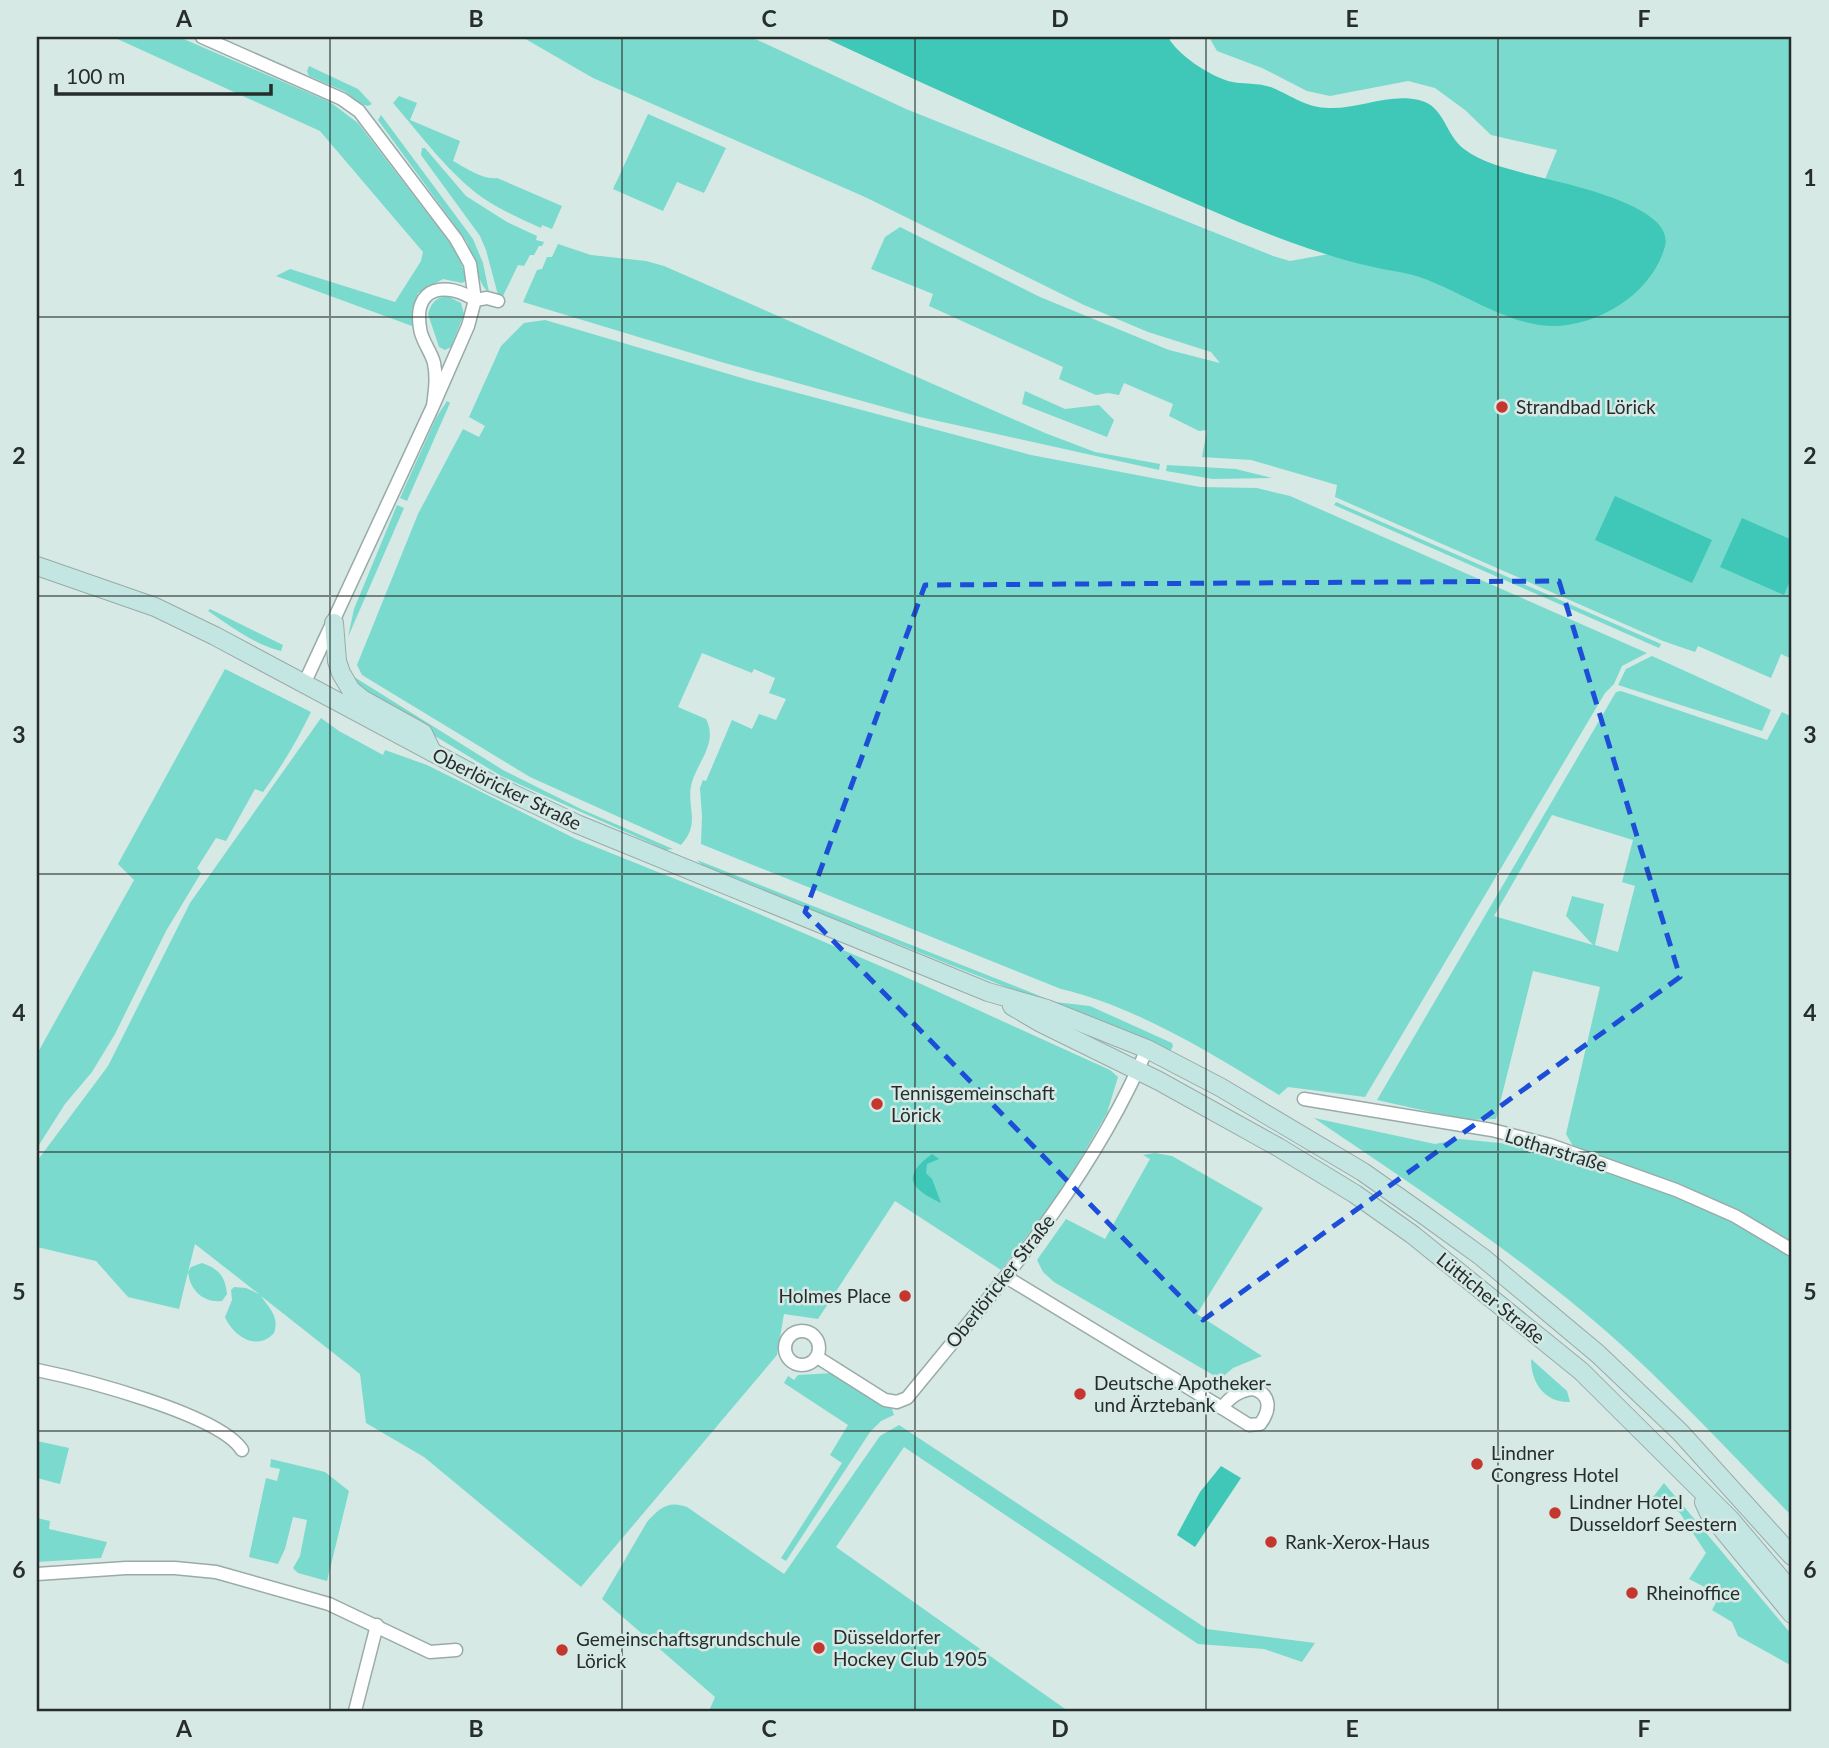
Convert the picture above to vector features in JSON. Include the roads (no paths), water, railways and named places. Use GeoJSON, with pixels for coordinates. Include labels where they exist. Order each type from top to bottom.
{"type":"FeatureCollection","features":[{"type":"Feature","properties":{"kind":"main road","name":"Oberlöricker Straße"},"geometry":{"type":"LineString","coordinates":[[37,566],[155,607],[215,636],[490,783],[577,824],[988,992],[1047,1009],[1147,1049]]}},
{"type":"Feature","properties":{"kind":"main road"},"geometry":{"type":"LineString","coordinates":[[334,623],[337,661],[351,690],[423,733],[432,752]]}},
{"type":"Feature","properties":{"kind":"main road","name":"Oberlöricker Straße"},"geometry":{"type":"LineString","coordinates":[[988,992],[1041,1023],[1138,1070]]}},
{"type":"Feature","properties":{"kind":"main road","name":"Lütticher Straße"},"geometry":{"type":"LineString","coordinates":[[1147,1049],[1220,1087],[1363,1172],[1482,1257],[1598,1354],[1680,1432],[1792,1556]]}},
{"type":"Feature","properties":{"kind":"main road","name":"Lütticher Straße"},"geometry":{"type":"LineString","coordinates":[[1138,1070],[1278,1147],[1355,1194],[1413,1235],[1581,1371],[1698,1485],[1792,1592]]}},
{"type":"Feature","properties":{"kind":"main road"},"geometry":{"type":"LineString","coordinates":[[1698,1485],[1709,1513],[1792,1614]]}},
{"type":"Feature","properties":{"kind":"street"},"geometry":{"type":"LineString","coordinates":[[202,37],[342,99],[359,111],[456,239],[470,264],[475,300],[468,326],[304,684]]}},
{"type":"Feature","properties":{"kind":"street"},"geometry":{"type":"LineString","coordinates":[[433,406],[437,379],[434,360],[420,330],[419,312],[422,299],[430,292],[445,288],[465,293],[475,300],[487,298],[498,301]]}},
{"type":"Feature","properties":{"kind":"street","name":"Oberlöricker Straße"},"geometry":{"type":"LineString","coordinates":[[817,1357],[885,1400],[904,1400],[1006,1277],[1071,1190],[1147,1049]]}},
{"type":"Feature","properties":{"kind":"street","name":"Lotharstraße"},"geometry":{"type":"LineString","coordinates":[[1304,1099],[1492,1130],[1559,1148],[1735,1216],[1792,1250]]}},
{"type":"Feature","properties":{"kind":"street"},"geometry":{"type":"LineString","coordinates":[[1006,1277],[1222,1408]]}},
{"type":"Feature","properties":{"kind":"street"},"geometry":{"type":"LineString","coordinates":[[37,1370],[110,1387],[170,1409],[224,1432],[236,1440],[242,1450]]}},
{"type":"Feature","properties":{"kind":"street"},"geometry":{"type":"LineString","coordinates":[[37,1574],[126,1568],[175,1568],[216,1572],[329,1604],[430,1652],[456,1650]]}},
{"type":"Feature","properties":{"kind":"street"},"geometry":{"type":"LineString","coordinates":[[355,1711],[377,1625]]}},
{"type":"Feature","properties":{"kind":"place","name":"Strandbad Lörick"},"geometry":{"type":"Point","coordinates":[1502,407]}},
{"type":"Feature","properties":{"kind":"place","name":"Tennisgemeinschaft Lörick"},"geometry":{"type":"Point","coordinates":[877,1104]}},
{"type":"Feature","properties":{"kind":"place","name":"Holmes Place"},"geometry":{"type":"Point","coordinates":[905,1296]}},
{"type":"Feature","properties":{"kind":"place","name":"Deutsche Apotheker- und Ärztebank"},"geometry":{"type":"Point","coordinates":[1080,1394]}},
{"type":"Feature","properties":{"kind":"place","name":"Lindner Congress Hotel"},"geometry":{"type":"Point","coordinates":[1477,1464]}},
{"type":"Feature","properties":{"kind":"place","name":"Lindner Hotel Dusseldorf Seestern"},"geometry":{"type":"Point","coordinates":[1555,1513]}},
{"type":"Feature","properties":{"kind":"place","name":"Rank-Xerox-Haus"},"geometry":{"type":"Point","coordinates":[1271,1542]}},
{"type":"Feature","properties":{"kind":"place","name":"Rheinoffice"},"geometry":{"type":"Point","coordinates":[1632,1593]}},
{"type":"Feature","properties":{"kind":"place","name":"Düsseldorfer Hockey Club 1905"},"geometry":{"type":"Point","coordinates":[819,1648]}},
{"type":"Feature","properties":{"kind":"place","name":"Gemeinschaftsgrundschule Lörick"},"geometry":{"type":"Point","coordinates":[562,1650]}}]}
